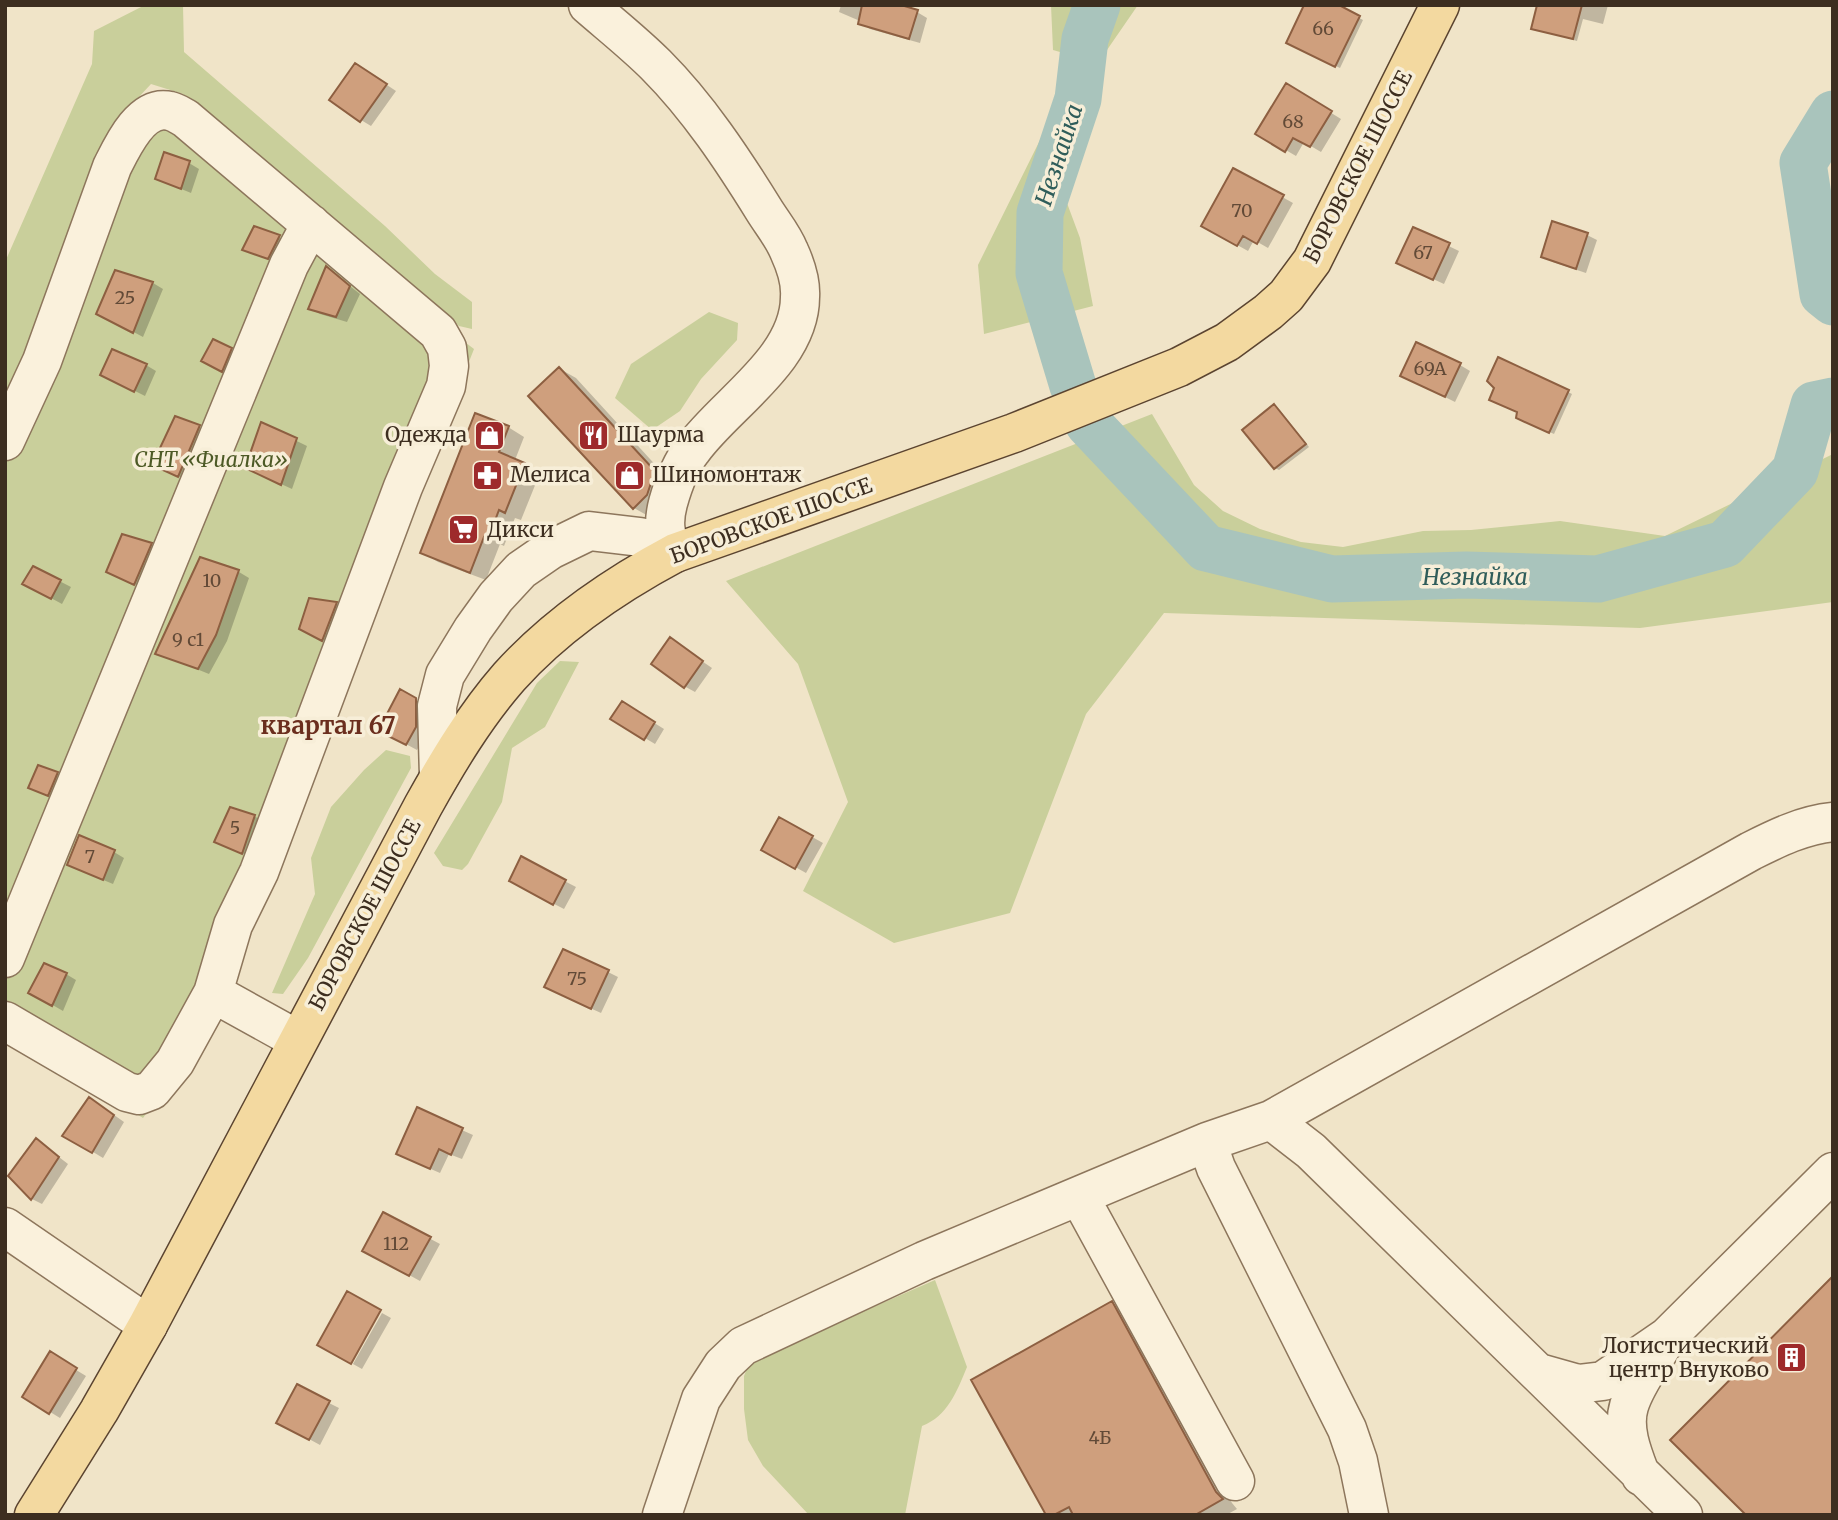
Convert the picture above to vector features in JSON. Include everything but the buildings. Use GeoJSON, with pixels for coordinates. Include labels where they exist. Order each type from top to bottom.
{"type":"FeatureCollection","features":[{"type":"Feature","properties":{"kind":"main road","name":"БОРОВСКОЕ ШОССЕ"},"geometry":{"type":"LineString","coordinates":[[41,1512],[148,1325],[439,777],[480,714],[524,662],[579,615],[624,583],[675,553],[1014,433],[1152,378],[1201,355],[1248,328],[1286,296],[1327,233],[1440,5]]}},
{"type":"Feature","properties":{"kind":"street"},"geometry":{"type":"LineString","coordinates":[[588,5],[655,64],[679,90],[747,182],[789,249],[797,278],[800,297],[797,320],[770,369],[702,437],[678,473],[664,527],[667,541],[675,553]]}},
{"type":"Feature","properties":{"kind":"street"},"geometry":{"type":"LineString","coordinates":[[5,442],[42,361],[112,167],[125,142],[141,121],[155,112],[169,110],[185,118],[438,332],[447,348],[449,366],[446,386],[403,487],[259,872],[233,925],[213,993],[176,1062],[152,1090],[139,1095],[127,1092],[5,1021]]}},
{"type":"Feature","properties":{"kind":"street"},"geometry":{"type":"LineString","coordinates":[[5,958],[289,265],[311,224]]}},
{"type":"Feature","properties":{"kind":"street"},"geometry":{"type":"LineString","coordinates":[[439,777],[438,706],[445,675],[496,597],[521,570],[550,550],[589,531],[640,537],[675,553]]}},
{"type":"Feature","properties":{"kind":"street"},"geometry":{"type":"LineString","coordinates":[[662,1515],[701,1399],[723,1365],[743,1346],[924,1261],[1207,1142],[1271,1120],[1751,851],[1786,835],[1833,822]]}},
{"type":"Feature","properties":{"kind":"street"},"geometry":{"type":"LineString","coordinates":[[213,993],[298,1041]]}},
{"type":"Feature","properties":{"kind":"street"},"geometry":{"type":"LineString","coordinates":[[1271,1120],[1311,1151],[1539,1373],[1642,1478],[1683,1515]]}},
{"type":"Feature","properties":{"kind":"street"},"geometry":{"type":"LineString","coordinates":[[1207,1142],[1216,1168],[1347,1429],[1394,1515]]}},
{"type":"Feature","properties":{"kind":"street"},"geometry":{"type":"LineString","coordinates":[[1539,1373],[1578,1384],[1603,1381],[1667,1337],[1833,1172]]}},
{"type":"Feature","properties":{"kind":"street"},"geometry":{"type":"LineString","coordinates":[[1079,1196],[1235,1481]]}},
{"type":"Feature","properties":{"kind":"street"},"geometry":{"type":"LineString","coordinates":[[5,1227],[148,1325]]}},
{"type":"Feature","properties":{"kind":"street"},"geometry":{"type":"LineString","coordinates":[[1642,1478],[1632,1452],[1628,1430],[1629,1407],[1667,1337]]}},
{"type":"Feature","properties":{"kind":"street"},"geometry":{"type":"LineString","coordinates":[[686,1515],[694,1476],[701,1399]]}},
{"type":"Feature","properties":{"kind":"street"},"geometry":{"type":"LineString","coordinates":[[1347,1429],[1358,1461],[1369,1515]]}},
{"type":"Feature","properties":{"kind":"green space"},"geometry":{"type":"Polygon","coordinates":[[[145,5],[183,5],[184,52],[385,226],[435,274],[472,302],[472,329],[459,326],[183,94],[151,84],[124,113],[5,409],[5,262],[92,64],[94,31],[145,5]]]}},
{"type":"Feature","properties":{"kind":"green space"},"geometry":{"type":"Polygon","coordinates":[[[1051,5],[1138,5],[1098,63],[1053,50],[1051,5]]]}},
{"type":"Feature","properties":{"kind":"green space","name":"СНТ «Фиалка»"},"geometry":{"type":"Polygon","coordinates":[[[182,127],[474,349],[227,977],[170,1081],[143,1118],[5,1034],[5,421],[142,130],[182,127]]]}},
{"type":"Feature","properties":{"kind":"green space"},"geometry":{"type":"Polygon","coordinates":[[[1042,136],[1080,238],[1093,306],[984,334],[978,265],[1042,136]]]}},
{"type":"Feature","properties":{"kind":"green space"},"geometry":{"type":"Polygon","coordinates":[[[709,312],[738,323],[737,340],[701,379],[680,411],[652,430],[615,398],[631,364],[709,312]]]}},
{"type":"Feature","properties":{"kind":"green space"},"geometry":{"type":"Polygon","coordinates":[[[1152,414],[1194,485],[1223,511],[1260,529],[1301,542],[1343,547],[1423,531],[1471,530],[1560,521],[1665,536],[1833,454],[1833,602],[1640,628],[1164,613],[1086,714],[1010,913],[894,943],[803,891],[848,802],[798,664],[726,581],[1152,414]]]}},
{"type":"Feature","properties":{"kind":"green space"},"geometry":{"type":"Polygon","coordinates":[[[560,661],[579,662],[545,727],[512,748],[502,802],[468,864],[462,870],[443,866],[434,853],[537,683],[560,661]]]}},
{"type":"Feature","properties":{"kind":"green space"},"geometry":{"type":"Polygon","coordinates":[[[386,750],[410,756],[411,768],[308,958],[283,994],[272,993],[315,894],[311,858],[331,807],[386,750]]]}},
{"type":"Feature","properties":{"kind":"green space"},"geometry":{"type":"Polygon","coordinates":[[[935,1280],[967,1367],[945,1409],[931,1422],[922,1426],[905,1515],[809,1515],[763,1466],[748,1440],[744,1376],[750,1361],[935,1280]]]}},
{"type":"Feature","properties":{"kind":"waterway","name":"Незнайка"},"geometry":{"type":"LineString","coordinates":[[1073,386],[1039,273],[1040,213],[1078,99],[1085,39],[1097,5]]}},
{"type":"Feature","properties":{"kind":"waterway","name":"Незнайка"},"geometry":{"type":"LineString","coordinates":[[1833,114],[1803,163],[1823,294],[1833,302]]}},
{"type":"Feature","properties":{"kind":"waterway","name":"Незнайка"},"geometry":{"type":"LineString","coordinates":[[1088,423],[1206,548],[1332,579],[1466,575],[1598,579],[1725,544],[1795,471],[1814,405],[1833,401]]}},
{"type":"Feature","properties":{"kind":"place","name":"Одежда"},"geometry":{"type":"Point","coordinates":[490,435]}},
{"type":"Feature","properties":{"kind":"place","name":"Шаурма"},"geometry":{"type":"Point","coordinates":[594,435]}},
{"type":"Feature","properties":{"kind":"place","name":"Мелиса"},"geometry":{"type":"Point","coordinates":[487,475]}},
{"type":"Feature","properties":{"kind":"place","name":"Шиномонтаж"},"geometry":{"type":"Point","coordinates":[629,475]}},
{"type":"Feature","properties":{"kind":"place","name":"Дикси"},"geometry":{"type":"Point","coordinates":[464,530]}},
{"type":"Feature","properties":{"kind":"place","name":"Логистический центр Внуково"},"geometry":{"type":"Point","coordinates":[1792,1358]}},
{"type":"Feature","properties":{"kind":"district","name":"квартал 67"},"geometry":{"type":"Point","coordinates":[328,726]}}]}
